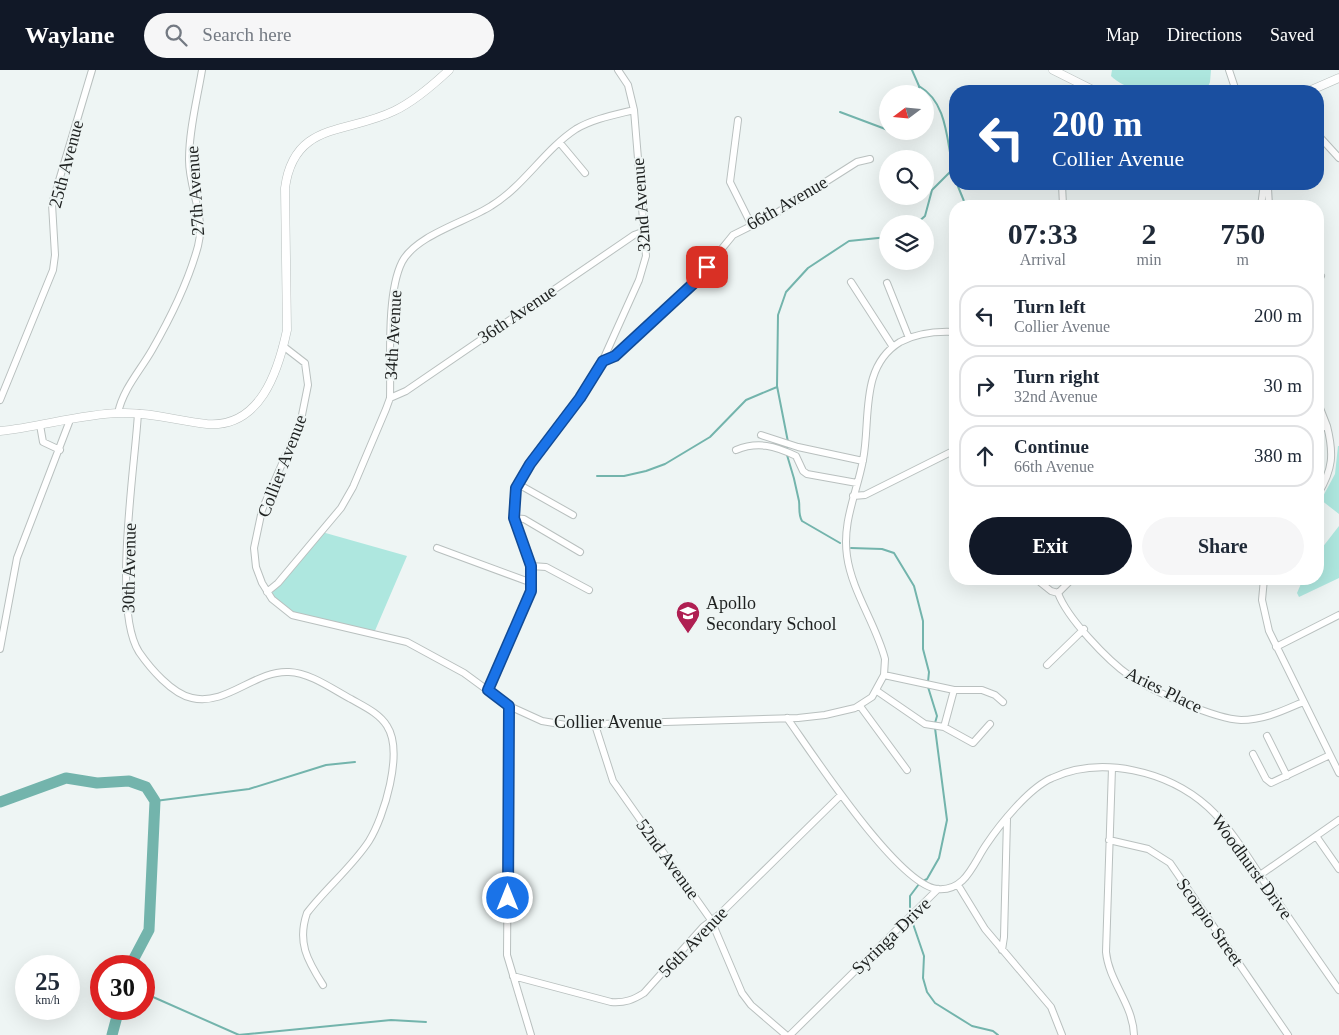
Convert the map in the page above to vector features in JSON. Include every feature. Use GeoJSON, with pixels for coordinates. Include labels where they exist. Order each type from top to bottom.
{"type":"FeatureCollection","features":[{"type":"Feature","properties":{"kind":"street","name":"25th Avenue"},"geometry":{"type":"LineString","coordinates":[[0,400],[53,270],[55,255],[52,204],[92,70]]}},
{"type":"Feature","properties":{"kind":"street","name":"27th Avenue"},"geometry":{"type":"LineString","coordinates":[[118,413],[121,400],[151,352],[179,299],[198,245],[200,217],[189,161],[190,141],[202,70]]}},
{"type":"Feature","properties":{"kind":"street"},"geometry":{"type":"LineString","coordinates":[[0,431],[118,413],[155,414],[207,424],[229,421],[252,410],[264,396],[283,346],[288,322],[285,188],[287,172],[292,160],[299,150],[318,135],[396,110],[431,86],[449,70]]}},
{"type":"Feature","properties":{"kind":"street","name":"32nd Avenue"},"geometry":{"type":"LineString","coordinates":[[488,690],[529,598],[532,583],[531,566],[514,518],[513,502],[518,484],[540,450],[580,398],[603,361],[644,265],[646,246],[634,110],[628,85],[618,70]]}},
{"type":"Feature","properties":{"kind":"street"},"geometry":{"type":"LineString","coordinates":[[1053,70],[1077,85]]}},
{"type":"Feature","properties":{"kind":"street"},"geometry":{"type":"LineString","coordinates":[[1229,70],[1234,85]]}},
{"type":"Feature","properties":{"kind":"street"},"geometry":{"type":"LineString","coordinates":[[1323,85],[1339,78]]}},
{"type":"Feature","properties":{"kind":"street","name":"34th Avenue"},"geometry":{"type":"LineString","coordinates":[[267,592],[278,583],[341,508],[353,487],[390,398],[393,300],[402,261],[418,244],[498,202],[560,143],[585,125],[634,110]]}},
{"type":"Feature","properties":{"kind":"street"},"geometry":{"type":"LineString","coordinates":[[738,120],[730,182],[751,224]]}},
{"type":"Feature","properties":{"kind":"street"},"geometry":{"type":"LineString","coordinates":[[1324,141],[1339,158]]}},
{"type":"Feature","properties":{"kind":"street"},"geometry":{"type":"LineString","coordinates":[[560,143],[585,173]]}},
{"type":"Feature","properties":{"kind":"street","name":"66th Avenue"},"geometry":{"type":"LineString","coordinates":[[603,361],[615,356],[694,283],[733,235],[751,224],[775,214],[857,162],[870,158]]}},
{"type":"Feature","properties":{"kind":"street","name":"36th Avenue"},"geometry":{"type":"LineString","coordinates":[[390,398],[406,391],[634,235],[645,231]]}},
{"type":"Feature","properties":{"kind":"street"},"geometry":{"type":"LineString","coordinates":[[851,282],[893,347]]}},
{"type":"Feature","properties":{"kind":"street"},"geometry":{"type":"LineString","coordinates":[[887,283],[909,338]]}},
{"type":"Feature","properties":{"kind":"street","name":"Collier Avenue"},"geometry":{"type":"LineString","coordinates":[[283,346],[297,355],[305,364],[308,385],[298,430],[262,510],[258,528],[254,558],[258,576],[267,592],[278,604],[299,618],[365,631],[407,642],[441,658],[509,706],[534,718],[554,724],[595,724],[825,716],[860,706],[877,691],[884,675],[886,658],[852,575],[847,558],[846,528],[863,461],[872,381],[881,359],[893,347],[909,338],[935,332],[949,332]]}},
{"type":"Feature","properties":{"kind":"street","name":"30th Avenue"},"geometry":{"type":"LineString","coordinates":[[138,413],[126,562],[127,612],[132,637],[142,656],[178,692],[193,699],[216,697],[276,673],[298,673],[364,706],[380,718],[391,735],[394,752],[388,788],[385,803],[374,832],[360,854],[307,913],[304,923],[302,935],[305,950],[323,985]]}},
{"type":"Feature","properties":{"kind":"street"},"geometry":{"type":"LineString","coordinates":[[1324,418],[1332,448],[1328,476],[1324,483]]}},
{"type":"Feature","properties":{"kind":"street"},"geometry":{"type":"LineString","coordinates":[[0,649],[18,558],[70,420]]}},
{"type":"Feature","properties":{"kind":"street"},"geometry":{"type":"LineString","coordinates":[[40,426],[43,442],[60,450]]}},
{"type":"Feature","properties":{"kind":"street"},"geometry":{"type":"LineString","coordinates":[[761,436],[863,461]]}},
{"type":"Feature","properties":{"kind":"street"},"geometry":{"type":"LineString","coordinates":[[736,450],[754,443],[798,457],[803,471],[807,474],[857,483]]}},
{"type":"Feature","properties":{"kind":"street"},"geometry":{"type":"LineString","coordinates":[[853,496],[866,495],[949,453]]}},
{"type":"Feature","properties":{"kind":"street"},"geometry":{"type":"LineString","coordinates":[[518,484],[573,515]]}},
{"type":"Feature","properties":{"kind":"street"},"geometry":{"type":"LineString","coordinates":[[514,518],[524,519],[580,552]]}},
{"type":"Feature","properties":{"kind":"street"},"geometry":{"type":"LineString","coordinates":[[437,548],[532,583]]}},
{"type":"Feature","properties":{"kind":"street"},"geometry":{"type":"LineString","coordinates":[[531,566],[546,567],[589,590]]}},
{"type":"Feature","properties":{"kind":"street"},"geometry":{"type":"LineString","coordinates":[[1044,585],[1051,591],[1058,593],[1066,585]]}},
{"type":"Feature","properties":{"kind":"street"},"geometry":{"type":"LineString","coordinates":[[1263,585],[1262,600],[1264,615],[1276,647],[1339,773]]}},
{"type":"Feature","properties":{"kind":"street","name":"Aries Place"},"geometry":{"type":"LineString","coordinates":[[1058,593],[1067,611],[1110,659],[1132,678],[1224,717],[1242,720],[1262,718],[1303,702]]}},
{"type":"Feature","properties":{"kind":"street"},"geometry":{"type":"LineString","coordinates":[[1276,647],[1339,615]]}},
{"type":"Feature","properties":{"kind":"street"},"geometry":{"type":"LineString","coordinates":[[1047,664],[1084,629]]}},
{"type":"Feature","properties":{"kind":"street"},"geometry":{"type":"LineString","coordinates":[[884,675],[954,690],[982,690],[995,695],[1003,702]]}},
{"type":"Feature","properties":{"kind":"street"},"geometry":{"type":"LineString","coordinates":[[944,726],[954,690]]}},
{"type":"Feature","properties":{"kind":"street"},"geometry":{"type":"LineString","coordinates":[[877,691],[925,724],[944,726],[973,743],[990,724]]}},
{"type":"Feature","properties":{"kind":"street"},"geometry":{"type":"LineString","coordinates":[[509,706],[507,955],[531,1035]]}},
{"type":"Feature","properties":{"kind":"street"},"geometry":{"type":"LineString","coordinates":[[860,706],[907,770]]}},
{"type":"Feature","properties":{"kind":"street"},"geometry":{"type":"LineString","coordinates":[[787,718],[841,794],[885,850],[916,879],[938,889]]}},
{"type":"Feature","properties":{"kind":"street","name":"52nd Avenue"},"geometry":{"type":"LineString","coordinates":[[595,724],[608,772],[618,790],[711,920],[742,993],[751,1005],[780,1033],[786,1035]]}},
{"type":"Feature","properties":{"kind":"street"},"geometry":{"type":"LineString","coordinates":[[1267,736],[1287,776]]}},
{"type":"Feature","properties":{"kind":"street"},"geometry":{"type":"LineString","coordinates":[[1254,754],[1269,781],[1274,782],[1330,755]]}},
{"type":"Feature","properties":{"kind":"street"},"geometry":{"type":"LineString","coordinates":[[1062,1035],[1051,1007],[985,929],[958,885],[994,833],[1034,790],[1051,778],[1086,768],[1112,768],[1107,963],[1131,1012],[1134,1035]]}},
{"type":"Feature","properties":{"kind":"street","name":"Woodhurst Drive"},"geometry":{"type":"LineString","coordinates":[[1112,768],[1157,777],[1197,798],[1223,822],[1339,990]]}},
{"type":"Feature","properties":{"kind":"street","name":"56th Avenue"},"geometry":{"type":"LineString","coordinates":[[512,976],[598,1000],[626,1002],[644,993],[711,920],[841,794]]}},
{"type":"Feature","properties":{"kind":"street"},"geometry":{"type":"LineString","coordinates":[[1002,950],[1004,937],[1007,819]]}},
{"type":"Feature","properties":{"kind":"street"},"geometry":{"type":"LineString","coordinates":[[1260,875],[1339,820]]}},
{"type":"Feature","properties":{"kind":"street"},"geometry":{"type":"LineString","coordinates":[[1316,836],[1339,869]]}},
{"type":"Feature","properties":{"kind":"street","name":"Scorpio Street"},"geometry":{"type":"LineString","coordinates":[[1109,840],[1148,849],[1170,864],[1288,1035]]}},
{"type":"Feature","properties":{"kind":"street","name":"Syringa Drive"},"geometry":{"type":"LineString","coordinates":[[790,1035],[938,889],[953,888],[958,885]]}},
{"type":"Feature","properties":{"kind":"shaded area"},"geometry":{"type":"Polygon","coordinates":[[[1112,70],[1211,70],[1209,85],[1125,85],[1111,76],[1112,70]]]}},
{"type":"Feature","properties":{"kind":"shaded area"},"geometry":{"type":"Polygon","coordinates":[[[1339,446],[1339,514],[1324,502],[1324,494],[1335,474],[1339,446]]]}},
{"type":"Feature","properties":{"kind":"shaded area"},"geometry":{"type":"Polygon","coordinates":[[[1339,526],[1339,578],[1299,597],[1297,593],[1300,585],[1324,585],[1324,545],[1339,526]]]}},
{"type":"Feature","properties":{"kind":"shaded area"},"geometry":{"type":"Polygon","coordinates":[[[322,532],[407,556],[374,633],[299,619],[267,592],[322,532]]]}},
{"type":"Feature","properties":{"kind":"waterway"},"geometry":{"type":"LineString","coordinates":[[912,70],[919,85]]}},
{"type":"Feature","properties":{"kind":"waterway"},"geometry":{"type":"LineString","coordinates":[[934,100],[942,115],[949,149]]}},
{"type":"Feature","properties":{"kind":"waterway"},"geometry":{"type":"LineString","coordinates":[[840,112],[879,127]]}},
{"type":"Feature","properties":{"kind":"waterway"},"geometry":{"type":"LineString","coordinates":[[925,215],[932,190],[949,173]]}},
{"type":"Feature","properties":{"kind":"waterway"},"geometry":{"type":"LineString","coordinates":[[959,190],[964,200]]}},
{"type":"Feature","properties":{"kind":"waterway"},"geometry":{"type":"LineString","coordinates":[[787,450],[788,442],[777,386],[778,315],[786,292],[808,268],[849,241],[879,238]]}},
{"type":"Feature","properties":{"kind":"waterway"},"geometry":{"type":"LineString","coordinates":[[597,476],[624,476],[665,464],[710,437],[746,400],[777,387]]}},
{"type":"Feature","properties":{"kind":"waterway"},"geometry":{"type":"LineString","coordinates":[[787,455],[797,489],[802,521],[840,543]]}},
{"type":"Feature","properties":{"kind":"waterway"},"geometry":{"type":"LineString","coordinates":[[851,548],[882,549],[894,553],[914,586],[923,621],[923,649],[929,672],[928,682]]}},
{"type":"Feature","properties":{"kind":"waterway"},"geometry":{"type":"LineString","coordinates":[[928,687],[937,716],[935,723]]}},
{"type":"Feature","properties":{"kind":"waterway"},"geometry":{"type":"LineString","coordinates":[[923,881],[927,879],[939,858],[947,820],[935,728]]}},
{"type":"Feature","properties":{"kind":"waterway"},"geometry":{"type":"LineString","coordinates":[[155,801],[249,789],[326,765],[355,762]]}},
{"type":"Feature","properties":{"kind":"waterway"},"geometry":{"type":"LineString","coordinates":[[0,802],[66,778],[97,783],[129,781],[146,787],[155,801],[149,930],[136,955]]}},
{"type":"Feature","properties":{"kind":"waterway"},"geometry":{"type":"LineString","coordinates":[[910,913],[910,896],[919,884]]}},
{"type":"Feature","properties":{"kind":"waterway"},"geometry":{"type":"LineString","coordinates":[[911,918],[924,956],[923,978],[927,992],[935,1003],[972,1026],[993,1031],[998,1035]]}},
{"type":"Feature","properties":{"kind":"waterway"},"geometry":{"type":"LineString","coordinates":[[155,998],[239,1035]]}},
{"type":"Feature","properties":{"kind":"waterway"},"geometry":{"type":"LineString","coordinates":[[112,1035],[116,1020]]}},
{"type":"Feature","properties":{"kind":"waterway"},"geometry":{"type":"LineString","coordinates":[[238,1035],[391,1020],[426,1022]]}},
{"type":"Feature","properties":{"kind":"place","name":"Apollo Secondary School"},"geometry":{"type":"Point","coordinates":[688,634]}},
{"type":"Feature","properties":{"kind":"route"},"geometry":{"type":"LineString","coordinates":[[508,898],[509,706],[488,690],[524,611],[531,591],[532,570],[517,532],[514,518],[513,502],[516,488],[530,464],[594,378],[603,361],[615,356],[694,283],[707,267]]}}]}
